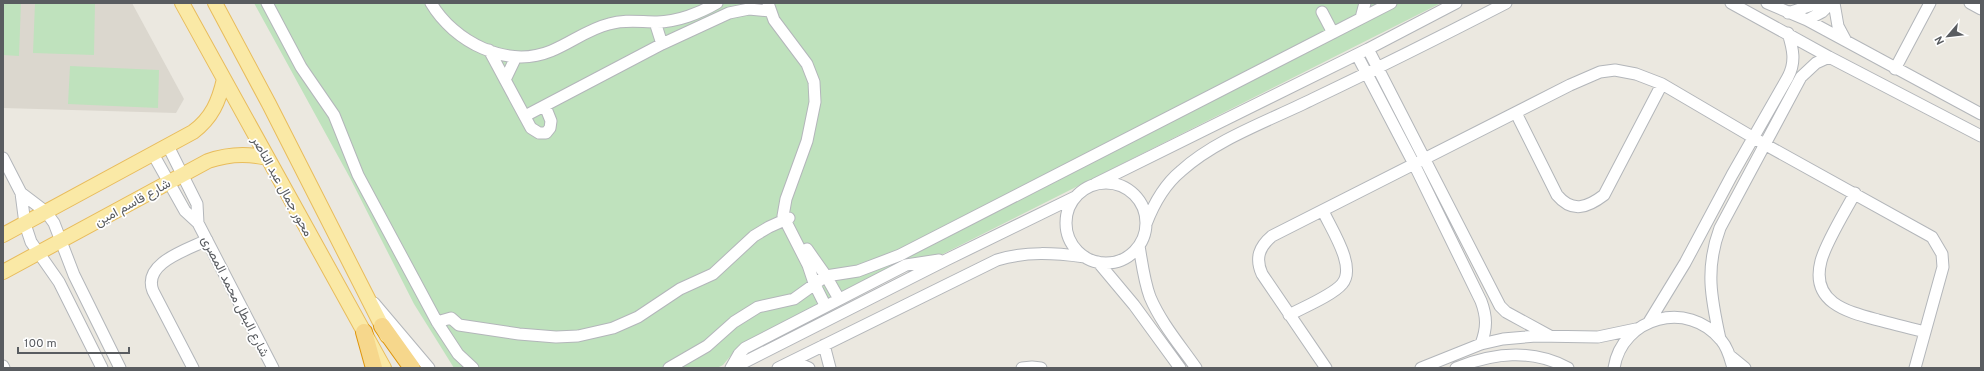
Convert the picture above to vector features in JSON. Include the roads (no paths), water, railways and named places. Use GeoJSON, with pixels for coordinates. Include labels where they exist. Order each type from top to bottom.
{"type":"FeatureCollection","features":[{"type":"Feature","properties":{"kind":"highway"},"geometry":{"type":"LineString","coordinates":[[382,326],[424,367]]}},
{"type":"Feature","properties":{"kind":"highway"},"geometry":{"type":"LineString","coordinates":[[364,332],[374,368]]}},
{"type":"Feature","properties":{"kind":"main road","name":"محور جمال عبد الناصر"},"geometry":{"type":"LineString","coordinates":[[182,3],[384,368]]}},
{"type":"Feature","properties":{"kind":"main road","name":"محور جمال عبد الناصر"},"geometry":{"type":"LineString","coordinates":[[215,3],[269,104],[403,368]]}},
{"type":"Feature","properties":{"kind":"main road"},"geometry":{"type":"LineString","coordinates":[[3,236],[193,132],[209,117],[219,98],[224,79]]}},
{"type":"Feature","properties":{"kind":"main road","name":"شارع قاسم امين"},"geometry":{"type":"LineString","coordinates":[[3,272],[208,162],[224,156],[250,155],[267,158]]}},
{"type":"Feature","properties":{"kind":"street"},"geometry":{"type":"LineString","coordinates":[[267,3],[301,67],[334,115],[358,175],[438,322],[463,360],[473,368]]}},
{"type":"Feature","properties":{"kind":"street"},"geometry":{"type":"LineString","coordinates":[[431,3],[447,25],[476,44],[489,50],[516,57],[530,57],[551,52],[608,24],[628,20],[656,22],[685,16],[717,3]]}},
{"type":"Feature","properties":{"kind":"street"},"geometry":{"type":"LineString","coordinates":[[1361,18],[1365,3]]}},
{"type":"Feature","properties":{"kind":"street"},"geometry":{"type":"LineString","coordinates":[[668,368],[707,346],[734,322],[748,312],[769,304],[794,298],[826,276],[858,271],[900,255],[1391,3]]}},
{"type":"Feature","properties":{"kind":"street"},"geometry":{"type":"LineString","coordinates":[[732,368],[1075,197],[1084,189],[1357,55],[1456,3]]}},
{"type":"Feature","properties":{"kind":"street"},"geometry":{"type":"LineString","coordinates":[[778,368],[997,260],[1020,254],[1044,253],[1085,257],[1098,262],[1110,263],[1121,260],[1131,254],[1139,246],[1143,239],[1146,224],[1163,190],[1190,163],[1236,136],[1366,74],[1506,3]]}},
{"type":"Feature","properties":{"kind":"street"},"geometry":{"type":"LineString","coordinates":[[1731,3],[1746,6],[1829,57],[1981,136]]}},
{"type":"Feature","properties":{"kind":"street"},"geometry":{"type":"LineString","coordinates":[[1768,3],[1807,20],[1981,114]]}},
{"type":"Feature","properties":{"kind":"street"},"geometry":{"type":"LineString","coordinates":[[1788,12],[1818,3]]}},
{"type":"Feature","properties":{"kind":"street"},"geometry":{"type":"LineString","coordinates":[[1807,20],[1822,12],[1833,3],[1838,26],[1847,41]]}},
{"type":"Feature","properties":{"kind":"street"},"geometry":{"type":"LineString","coordinates":[[1895,68],[1930,3]]}},
{"type":"Feature","properties":{"kind":"street"},"geometry":{"type":"LineString","coordinates":[[1970,3],[1981,9]]}},
{"type":"Feature","properties":{"kind":"street"},"geometry":{"type":"LineString","coordinates":[[525,116],[662,44],[736,10],[769,7],[780,30],[807,64],[813,76],[815,102],[807,141],[786,199],[786,217],[806,259],[814,283],[825,305]]}},
{"type":"Feature","properties":{"kind":"street"},"geometry":{"type":"LineString","coordinates":[[1322,12],[1333,32]]}},
{"type":"Feature","properties":{"kind":"street"},"geometry":{"type":"LineString","coordinates":[[656,22],[662,44]]}},
{"type":"Feature","properties":{"kind":"street"},"geometry":{"type":"LineString","coordinates":[[1649,322],[1677,277],[1732,175],[1791,72],[1793,54],[1788,33]]}},
{"type":"Feature","properties":{"kind":"street"},"geometry":{"type":"LineString","coordinates":[[1368,49],[1425,159],[1462,235],[1500,306],[1506,312],[1550,336]]}},
{"type":"Feature","properties":{"kind":"street"},"geometry":{"type":"LineString","coordinates":[[489,50],[534,131],[539,133],[546,132],[551,124],[545,106]]}},
{"type":"Feature","properties":{"kind":"street"},"geometry":{"type":"LineString","coordinates":[[1357,55],[1414,164],[1481,301],[1486,313],[1485,333],[1481,344]]}},
{"type":"Feature","properties":{"kind":"street"},"geometry":{"type":"LineString","coordinates":[[505,80],[516,57]]}},
{"type":"Feature","properties":{"kind":"street"},"geometry":{"type":"LineString","coordinates":[[1733,368],[1729,355],[1720,339],[1711,294],[1710,267],[1712,254],[1720,228],[1766,145],[1801,77],[1816,63],[1829,57]]}},
{"type":"Feature","properties":{"kind":"street"},"geometry":{"type":"LineString","coordinates":[[1326,368],[1289,315],[1258,266],[1260,249],[1272,236],[1570,85],[1600,72],[1625,71],[1662,84],[1766,145],[1927,233],[1940,248],[1943,267],[1915,368]]}},
{"type":"Feature","properties":{"kind":"street"},"geometry":{"type":"LineString","coordinates":[[1516,113],[1556,195],[1566,204],[1574,208],[1588,205],[1604,195],[1662,84]]}},
{"type":"Feature","properties":{"kind":"street"},"geometry":{"type":"LineString","coordinates":[[168,146],[182,175]]}},
{"type":"Feature","properties":{"kind":"street","name":"شارع البطل محمد المصرى"},"geometry":{"type":"LineString","coordinates":[[153,154],[182,206],[189,216],[198,223],[273,368]]}},
{"type":"Feature","properties":{"kind":"street"},"geometry":{"type":"LineString","coordinates":[[3,158],[21,192],[25,224],[31,242],[59,282],[102,368]]}},
{"type":"Feature","properties":{"kind":"street","name":"شارع البطل محمد المصرى"},"geometry":{"type":"LineString","coordinates":[[182,175],[196,200],[199,214],[198,223]]}},
{"type":"Feature","properties":{"kind":"street"},"geometry":{"type":"LineString","coordinates":[[1095,184],[1116,184],[1134,195],[1143,208],[1146,224]]}},
{"type":"Feature","properties":{"kind":"street"},"geometry":{"type":"LineString","coordinates":[[21,192],[46,212],[57,228],[74,275],[120,368]]}},
{"type":"Feature","properties":{"kind":"street"},"geometry":{"type":"LineString","coordinates":[[1855,193],[1821,260],[1819,277],[1825,293],[1830,300],[1844,310],[1925,332]]}},
{"type":"Feature","properties":{"kind":"street"},"geometry":{"type":"LineString","coordinates":[[1075,197],[1069,207],[1066,218],[1067,229],[1073,245],[1085,257]]}},
{"type":"Feature","properties":{"kind":"street"},"geometry":{"type":"LineString","coordinates":[[1289,315],[1339,288],[1348,274],[1347,263],[1323,211]]}},
{"type":"Feature","properties":{"kind":"street"},"geometry":{"type":"LineString","coordinates":[[438,322],[446,318],[451,318],[459,325],[519,334],[564,337],[578,336],[613,328],[643,314],[680,289],[714,274],[754,236],[786,217]]}},
{"type":"Feature","properties":{"kind":"street"},"geometry":{"type":"LineString","coordinates":[[786,217],[826,276],[839,299]]}},
{"type":"Feature","properties":{"kind":"street"},"geometry":{"type":"LineString","coordinates":[[1452,240],[1462,235]]}},
{"type":"Feature","properties":{"kind":"street"},"geometry":{"type":"LineString","coordinates":[[193,368],[153,292],[151,280],[153,272],[160,264],[207,240]]}},
{"type":"Feature","properties":{"kind":"street"},"geometry":{"type":"LineString","coordinates":[[1139,246],[1144,279],[1150,297],[1167,327],[1196,368]]}},
{"type":"Feature","properties":{"kind":"street"},"geometry":{"type":"LineString","coordinates":[[732,368],[736,358],[745,348],[825,305],[906,265],[946,260]]}},
{"type":"Feature","properties":{"kind":"street"},"geometry":{"type":"LineString","coordinates":[[1098,262],[1134,305],[1180,368]]}},
{"type":"Feature","properties":{"kind":"street"},"geometry":{"type":"LineString","coordinates":[[367,296],[394,325],[424,367]]}},
{"type":"Feature","properties":{"kind":"street"},"geometry":{"type":"LineString","coordinates":[[1421,368],[1481,344],[1503,339],[1550,336],[1578,338],[1598,336],[1636,329],[1649,322],[1664,317],[1687,319],[1708,328],[1720,339]]}},
{"type":"Feature","properties":{"kind":"street"},"geometry":{"type":"LineString","coordinates":[[450,342],[458,330],[459,325]]}},
{"type":"Feature","properties":{"kind":"street"},"geometry":{"type":"LineString","coordinates":[[1614,368],[1616,359],[1624,343],[1636,329]]}},
{"type":"Feature","properties":{"kind":"street"},"geometry":{"type":"LineString","coordinates":[[824,344],[830,368]]}},
{"type":"Feature","properties":{"kind":"street"},"geometry":{"type":"LineString","coordinates":[[1456,368],[1484,358],[1514,354],[1539,357],[1568,368]]}},
{"type":"Feature","properties":{"kind":"street"},"geometry":{"type":"LineString","coordinates":[[1729,355],[1745,368]]}},
{"type":"Feature","properties":{"kind":"street"},"geometry":{"type":"LineString","coordinates":[[793,361],[808,368]]}},
{"type":"Feature","properties":{"kind":"street"},"geometry":{"type":"LineString","coordinates":[[1022,368],[1041,368]]}}]}
